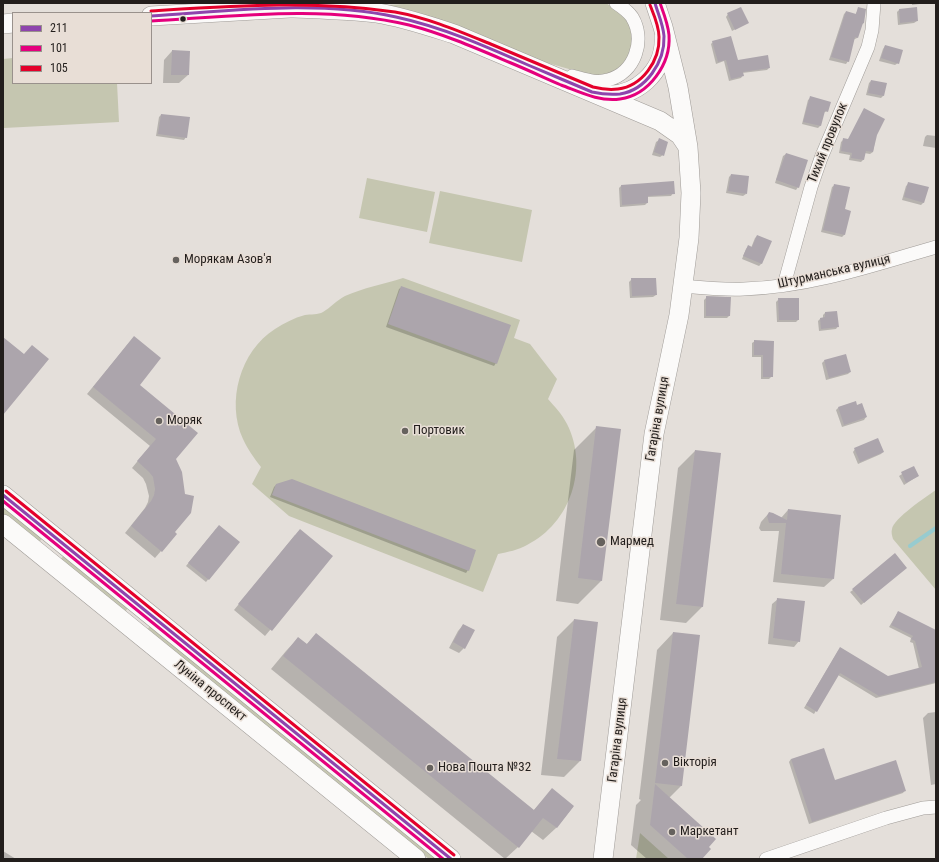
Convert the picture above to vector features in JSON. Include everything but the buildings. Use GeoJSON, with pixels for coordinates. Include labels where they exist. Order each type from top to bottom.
{"type":"FeatureCollection","features":[{"type":"Feature","properties":{"kind":"street"},"geometry":{"type":"LineString","coordinates":[[152,16],[362,3]]}},
{"type":"Feature","properties":{"kind":"street"},"geometry":{"type":"LineString","coordinates":[[514,60],[589,81],[604,81],[617,76],[632,63],[638,45],[638,35],[636,25],[631,16],[625,9],[616,3]]}},
{"type":"Feature","properties":{"kind":"street"},"geometry":{"type":"LineString","coordinates":[[592,92],[607,95],[621,94],[635,89],[656,69],[662,56],[664,42],[663,28],[654,14],[643,3]]}},
{"type":"Feature","properties":{"kind":"street","name":"Гагаріна вулиця"},"geometry":{"type":"LineString","coordinates":[[603,859],[654,434],[679,315],[689,238],[691,194],[688,147],[678,87],[655,3]]}},
{"type":"Feature","properties":{"kind":"street","name":"Тихий провулок"},"geometry":{"type":"LineString","coordinates":[[784,285],[811,187],[821,158],[868,47],[872,30],[874,3]]}},
{"type":"Feature","properties":{"kind":"street"},"geometry":{"type":"LineString","coordinates":[[294,8],[345,10],[378,14],[420,23],[454,34],[660,121],[680,135],[688,147]]}},
{"type":"Feature","properties":{"kind":"street","name":"Штурманська вулиця"},"geometry":{"type":"LineString","coordinates":[[683,286],[714,289],[745,289],[784,285],[825,277],[936,247]]}},
{"type":"Feature","properties":{"kind":"street","name":"Луніна проспект"},"geometry":{"type":"LineString","coordinates":[[3,495],[451,859]]}},
{"type":"Feature","properties":{"kind":"street","name":"Луніна проспект"},"geometry":{"type":"LineString","coordinates":[[3,524],[416,859]]}},
{"type":"Feature","properties":{"kind":"street"},"geometry":{"type":"LineString","coordinates":[[766,859],[886,818],[923,808],[936,807]]}},
{"type":"Feature","properties":{"kind":"street"},"geometry":{"type":"LineString","coordinates":[[589,859],[606,839]]}},
{"type":"Feature","properties":{"kind":"green space"},"geometry":{"type":"Polygon","coordinates":[[[420,3],[606,3],[620,13],[627,21],[632,34],[631,49],[625,62],[614,72],[602,75],[590,75],[516,54],[371,6],[420,3]]]}},
{"type":"Feature","properties":{"kind":"green space"},"geometry":{"type":"Polygon","coordinates":[[[12,58],[12,84],[117,84],[119,122],[4,128],[3,59],[12,58]]]}},
{"type":"Feature","properties":{"kind":"green space"},"geometry":{"type":"Polygon","coordinates":[[[367,178],[435,192],[427,232],[359,218],[367,178]]]}},
{"type":"Feature","properties":{"kind":"green space"},"geometry":{"type":"Polygon","coordinates":[[[440,191],[532,210],[522,262],[429,243],[440,191]]]}},
{"type":"Feature","properties":{"kind":"green space","name":"Портовик"},"geometry":{"type":"Polygon","coordinates":[[[403,278],[520,320],[514,338],[530,344],[557,379],[548,399],[565,420],[573,441],[576,458],[576,475],[572,492],[565,508],[555,523],[542,535],[527,545],[509,552],[498,554],[483,592],[289,516],[252,484],[261,467],[247,447],[238,425],[236,394],[245,364],[253,350],[275,329],[289,321],[305,315],[321,313],[342,298],[352,293],[403,278]]]}},
{"type":"Feature","properties":{"kind":"green space"},"geometry":{"type":"Polygon","coordinates":[[[936,490],[936,590],[893,539],[892,529],[904,514],[936,490]]]}},
{"type":"Feature","properties":{"kind":"green space"},"geometry":{"type":"Polygon","coordinates":[[[3,506],[43,538],[39,542],[3,513],[3,506]]]}},
{"type":"Feature","properties":{"kind":"green space"},"geometry":{"type":"Polygon","coordinates":[[[64,555],[128,608],[125,612],[60,560],[64,555]]]}},
{"type":"Feature","properties":{"kind":"green space"},"geometry":{"type":"Polygon","coordinates":[[[150,626],[438,859],[429,859],[147,630],[150,626]]]}},
{"type":"Feature","properties":{"kind":"green space"},"geometry":{"type":"Polygon","coordinates":[[[640,833],[669,859],[636,859],[640,833]]]}},
{"type":"Feature","properties":{"kind":"waterway"},"geometry":{"type":"LineString","coordinates":[[910,546],[936,528]]}},
{"type":"Feature","properties":{"kind":"transit line","name":"211"},"geometry":{"type":"LineString","coordinates":[[152,16],[274,8],[305,8],[366,12],[396,17],[430,26],[479,44],[592,92],[602,94],[620,94],[638,87],[646,81],[657,65],[661,55],[664,36],[662,23],[655,3]]}},
{"type":"Feature","properties":{"kind":"transit line","name":"101"},"geometry":{"type":"LineString","coordinates":[[152,21],[281,14],[345,15],[377,19],[409,25],[448,37],[561,85],[597,98],[612,100],[631,96],[640,91],[649,85],[662,67],[669,46],[669,35],[667,23],[660,3]]}},
{"type":"Feature","properties":{"kind":"transit line","name":"105"},"geometry":{"type":"LineString","coordinates":[[151,11],[243,6],[304,5],[365,8],[395,12],[420,18],[457,30],[593,87],[602,89],[618,89],[627,87],[642,78],[653,63],[659,46],[659,33],[650,5]]}},
{"type":"Feature","properties":{"kind":"transit line","name":"105"},"geometry":{"type":"LineString","coordinates":[[6,491],[454,855]]}},
{"type":"Feature","properties":{"kind":"transit line","name":"211"},"geometry":{"type":"LineString","coordinates":[[3,495],[451,859]]}},
{"type":"Feature","properties":{"kind":"transit line","name":"101"},"geometry":{"type":"LineString","coordinates":[[3,501],[443,859]]}},
{"type":"Feature","properties":{"kind":"place","name":"Морякам Азов'я"},"geometry":{"type":"Point","coordinates":[176,260]}},
{"type":"Feature","properties":{"kind":"place","name":"Моряк"},"geometry":{"type":"Point","coordinates":[159,421]}},
{"type":"Feature","properties":{"kind":"place","name":"Портовик"},"geometry":{"type":"Point","coordinates":[405,431]}},
{"type":"Feature","properties":{"kind":"place","name":"Мармед"},"geometry":{"type":"Point","coordinates":[601,542]}},
{"type":"Feature","properties":{"kind":"place","name":"Вікторія"},"geometry":{"type":"Point","coordinates":[665,763]}},
{"type":"Feature","properties":{"kind":"place","name":"Нова Пошта №32"},"geometry":{"type":"Point","coordinates":[430,768]}},
{"type":"Feature","properties":{"kind":"place","name":"Маркетант"},"geometry":{"type":"Point","coordinates":[672,832]}}]}
